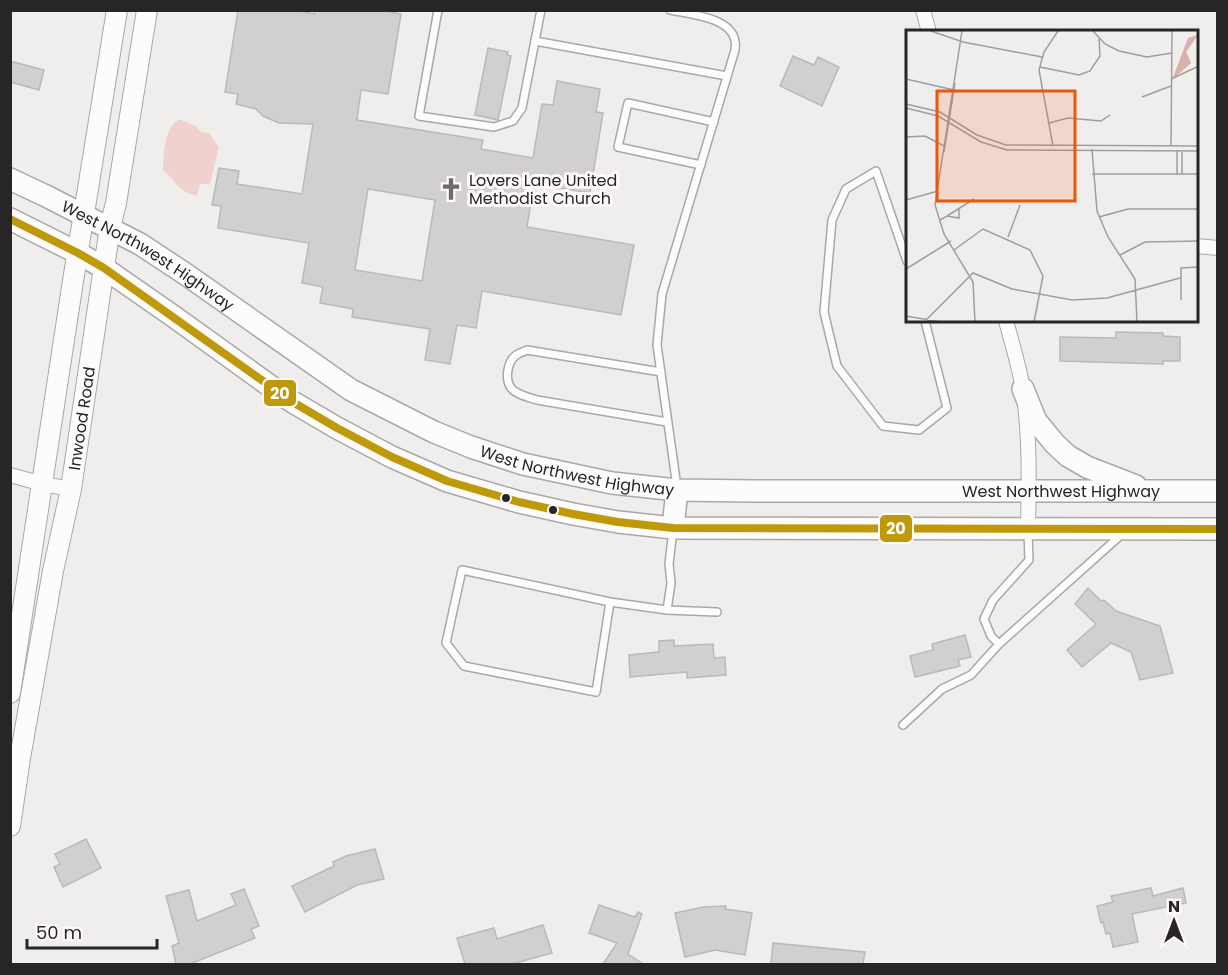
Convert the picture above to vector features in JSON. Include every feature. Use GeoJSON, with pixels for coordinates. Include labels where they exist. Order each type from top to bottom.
{"type":"FeatureCollection","features":[{"type":"Feature","properties":{"kind":"main road","name":"Inwood Road"},"geometry":{"type":"LineString","coordinates":[[10,693],[117,10]]}},
{"type":"Feature","properties":{"kind":"main road","name":"Inwood Road"},"geometry":{"type":"LineString","coordinates":[[10,826],[52,571],[71,489],[110,227],[116,203],[147,10]]}},
{"type":"Feature","properties":{"kind":"main road","name":"West Northwest Highway"},"geometry":{"type":"LineString","coordinates":[[10,179],[140,244],[351,390],[434,432],[524,464],[612,483],[677,490],[1218,491]]}},
{"type":"Feature","properties":{"kind":"main road","name":"West Northwest Highway"},"geometry":{"type":"LineString","coordinates":[[10,219],[104,268],[291,401],[337,428],[392,457],[447,481],[519,502],[618,522],[673,528],[1218,529]]}},
{"type":"Feature","properties":{"kind":"main road"},"geometry":{"type":"LineString","coordinates":[[1023,389],[1036,422],[1068,456],[1087,467],[1148,491]]}},
{"type":"Feature","properties":{"kind":"main road"},"geometry":{"type":"LineString","coordinates":[[673,528],[677,490]]}},
{"type":"Feature","properties":{"kind":"street"},"geometry":{"type":"LineString","coordinates":[[923,10],[928,30]]}},
{"type":"Feature","properties":{"kind":"street"},"geometry":{"type":"LineString","coordinates":[[1198,246],[1218,248]]}},
{"type":"Feature","properties":{"kind":"street"},"geometry":{"type":"LineString","coordinates":[[1006,322],[1023,389],[1027,433],[1028,529]]}},
{"type":"Feature","properties":{"kind":"street"},"geometry":{"type":"LineString","coordinates":[[10,475],[71,489]]}},
{"type":"Feature","properties":{"kind":"lane"},"geometry":{"type":"LineString","coordinates":[[438,10],[419,116],[494,127],[513,121],[522,108],[541,10]]}},
{"type":"Feature","properties":{"kind":"lane"},"geometry":{"type":"LineString","coordinates":[[670,10],[705,16],[720,22],[732,34],[735,41],[735,51],[662,294],[657,345],[677,490]]}},
{"type":"Feature","properties":{"kind":"lane"},"geometry":{"type":"LineString","coordinates":[[535,41],[727,76]]}},
{"type":"Feature","properties":{"kind":"lane"},"geometry":{"type":"LineString","coordinates":[[701,165],[618,147],[627,103],[714,122]]}},
{"type":"Feature","properties":{"kind":"lane"},"geometry":{"type":"LineString","coordinates":[[906,258],[876,171],[846,189],[832,220],[824,312],[837,366],[883,426],[919,429],[947,408],[925,322]]}},
{"type":"Feature","properties":{"kind":"lane"},"geometry":{"type":"LineString","coordinates":[[661,372],[527,350],[516,354],[509,364],[507,376],[511,387],[521,395],[537,400],[668,422]]}},
{"type":"Feature","properties":{"kind":"lane"},"geometry":{"type":"LineString","coordinates":[[667,610],[671,583],[669,564],[673,528]]}},
{"type":"Feature","properties":{"kind":"lane"},"geometry":{"type":"LineString","coordinates":[[999,644],[991,636],[984,619],[993,600],[1029,560],[1028,529]]}},
{"type":"Feature","properties":{"kind":"lane"},"geometry":{"type":"LineString","coordinates":[[903,725],[942,689],[970,675],[999,644],[1128,529]]}},
{"type":"Feature","properties":{"kind":"lane"},"geometry":{"type":"LineString","coordinates":[[610,602],[596,693],[464,666],[446,643],[462,570],[610,602],[667,610],[717,612]]}},
{"type":"Feature","properties":{"kind":"shaded area"},"geometry":{"type":"Polygon","coordinates":[[[179,119],[196,126],[201,132],[209,133],[219,147],[210,184],[200,184],[197,196],[183,190],[163,171],[167,136],[179,119]]]}},
{"type":"Feature","properties":{"kind":"building","name":"Lovers Lane United Methodist Church"},"geometry":{"type":"Polygon","coordinates":[[[238,10],[295,10],[314,14],[314,10],[382,10],[401,14],[388,94],[361,90],[357,120],[483,140],[481,149],[533,158],[542,104],[553,105],[557,81],[600,89],[596,112],[603,113],[590,193],[534,184],[527,227],[634,245],[621,315],[482,291],[476,328],[457,325],[450,364],[425,360],[430,329],[352,317],[353,309],[320,303],[323,287],[302,283],[309,243],[218,228],[221,206],[212,205],[219,168],[239,171],[237,184],[302,194],[313,124],[279,123],[263,116],[256,109],[236,104],[238,94],[225,92],[238,10]],[[368,189],[355,270],[422,281],[435,200],[368,189]]]}},
{"type":"Feature","properties":{"kind":"building"},"geometry":{"type":"Polygon","coordinates":[[[488,48],[508,52],[507,55],[511,56],[498,120],[475,115],[488,48]]]}},
{"type":"Feature","properties":{"kind":"building"},"geometry":{"type":"Polygon","coordinates":[[[793,56],[814,65],[818,57],[839,67],[822,106],[780,86],[793,56]]]}},
{"type":"Feature","properties":{"kind":"building"},"geometry":{"type":"Polygon","coordinates":[[[10,61],[44,70],[39,90],[10,82],[10,61]]]}},
{"type":"Feature","properties":{"kind":"building"},"geometry":{"type":"Polygon","coordinates":[[[1116,332],[1163,333],[1163,336],[1180,337],[1180,361],[1163,361],[1163,364],[1060,361],[1060,337],[1116,338],[1116,332]]]}},
{"type":"Feature","properties":{"kind":"building"},"geometry":{"type":"Polygon","coordinates":[[[1088,588],[1116,611],[1160,626],[1173,673],[1140,680],[1131,652],[1111,643],[1082,667],[1067,650],[1096,624],[1075,604],[1088,588]]]}},
{"type":"Feature","properties":{"kind":"building"},"geometry":{"type":"Polygon","coordinates":[[[965,635],[971,657],[958,660],[960,666],[915,677],[910,656],[933,650],[932,644],[965,635]]]}},
{"type":"Feature","properties":{"kind":"building"},"geometry":{"type":"Polygon","coordinates":[[[674,640],[674,646],[713,644],[714,658],[725,657],[726,675],[687,678],[687,672],[630,677],[629,655],[659,652],[659,641],[674,640]]]}},
{"type":"Feature","properties":{"kind":"building"},"geometry":{"type":"Polygon","coordinates":[[[86,839],[101,868],[63,887],[54,867],[60,864],[55,854],[86,839]]]}},
{"type":"Feature","properties":{"kind":"building"},"geometry":{"type":"Polygon","coordinates":[[[375,849],[384,879],[357,885],[305,912],[292,886],[334,866],[333,862],[346,856],[375,849]]]}},
{"type":"Feature","properties":{"kind":"building"},"geometry":{"type":"Polygon","coordinates":[[[1151,888],[1153,896],[1183,888],[1186,903],[1132,914],[1138,942],[1113,947],[1110,933],[1106,934],[1103,922],[1101,923],[1097,906],[1113,902],[1111,896],[1151,888]]]}},
{"type":"Feature","properties":{"kind":"building"},"geometry":{"type":"Polygon","coordinates":[[[244,889],[259,926],[251,929],[255,938],[190,964],[176,964],[172,946],[179,943],[166,896],[189,890],[197,921],[236,905],[231,894],[244,889]]]}},
{"type":"Feature","properties":{"kind":"building"},"geometry":{"type":"Polygon","coordinates":[[[599,905],[635,917],[638,912],[642,914],[628,954],[643,964],[603,964],[617,943],[589,933],[599,905]]]}},
{"type":"Feature","properties":{"kind":"building"},"geometry":{"type":"Polygon","coordinates":[[[726,906],[725,909],[752,913],[745,955],[715,950],[685,957],[675,913],[703,907],[726,906]]]}},
{"type":"Feature","properties":{"kind":"building"},"geometry":{"type":"Polygon","coordinates":[[[543,925],[552,953],[512,964],[465,964],[457,938],[494,928],[497,939],[543,925]]]}},
{"type":"Feature","properties":{"kind":"building"},"geometry":{"type":"Polygon","coordinates":[[[773,943],[865,952],[863,964],[771,964],[773,943]]]}},
{"type":"Feature","properties":{"kind":"transit line","name":"20"},"geometry":{"type":"LineString","coordinates":[[10,219],[104,268],[291,401],[337,428],[392,457],[447,481],[519,502],[618,522],[673,528],[1218,529]]}},
{"type":"Feature","properties":{"kind":"place","name":"Lovers Lane United Methodist Church"},"geometry":{"type":"Point","coordinates":[451,189]}}]}
